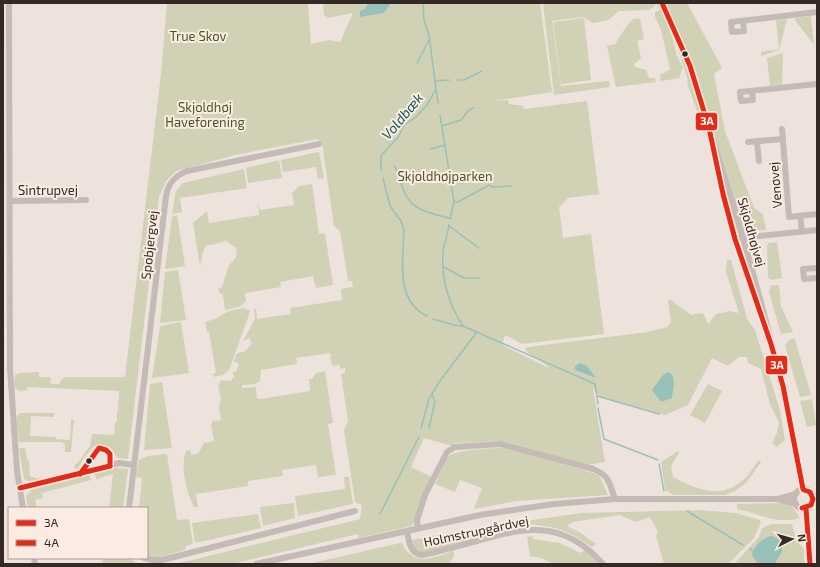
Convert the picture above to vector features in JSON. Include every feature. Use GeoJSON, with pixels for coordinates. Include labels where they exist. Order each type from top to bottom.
{"type":"FeatureCollection","features":[{"type":"Feature","properties":{"kind":"street","name":"Sintrupvej"},"geometry":{"type":"LineString","coordinates":[[9,3],[10,369],[16,463],[24,507]]}},
{"type":"Feature","properties":{"kind":"street","name":"Skjoldhøjvej"},"geometry":{"type":"LineString","coordinates":[[662,3],[677,33],[690,66],[709,128],[788,408],[803,489]]}},
{"type":"Feature","properties":{"kind":"street"},"geometry":{"type":"LineString","coordinates":[[743,21],[817,12]]}},
{"type":"Feature","properties":{"kind":"street"},"geometry":{"type":"LineString","coordinates":[[752,91],[817,84]]}},
{"type":"Feature","properties":{"kind":"street","name":"Venøvej"},"geometry":{"type":"LineString","coordinates":[[782,129],[789,217],[817,214]]}},
{"type":"Feature","properties":{"kind":"street"},"geometry":{"type":"LineString","coordinates":[[748,142],[782,139]]}},
{"type":"Feature","properties":{"kind":"street","name":"Venøvej"},"geometry":{"type":"LineString","coordinates":[[757,142],[759,161]]}},
{"type":"Feature","properties":{"kind":"street","name":"Spobjergvej"},"geometry":{"type":"LineString","coordinates":[[129,507],[166,196],[170,184],[173,179],[187,171],[320,144]]}},
{"type":"Feature","properties":{"kind":"street","name":"Sintrupvej"},"geometry":{"type":"LineString","coordinates":[[10,201],[86,200]]}},
{"type":"Feature","properties":{"kind":"street","name":"Venøvej"},"geometry":{"type":"LineString","coordinates":[[800,216],[802,231]]}},
{"type":"Feature","properties":{"kind":"street"},"geometry":{"type":"LineString","coordinates":[[739,238],[817,230]]}},
{"type":"Feature","properties":{"kind":"street"},"geometry":{"type":"LineString","coordinates":[[817,268],[803,269],[804,279],[817,278]]}},
{"type":"Feature","properties":{"kind":"street","name":"Holmstrupgårdvej"},"geometry":{"type":"LineString","coordinates":[[418,528],[417,520],[425,495],[447,452],[455,447],[501,444],[593,469],[602,473],[608,480],[615,499]]}},
{"type":"Feature","properties":{"kind":"street"},"geometry":{"type":"LineString","coordinates":[[20,488],[119,464],[134,465]]}},
{"type":"Feature","properties":{"kind":"street"},"geometry":{"type":"LineString","coordinates":[[803,489],[808,490],[815,496],[815,503],[806,508],[801,508],[796,504],[796,494],[803,489]]}},
{"type":"Feature","properties":{"kind":"street","name":"Holmstrupgårdvej"},"geometry":{"type":"LineString","coordinates":[[256,564],[480,515],[528,507],[615,499],[777,499],[796,494]]}},
{"type":"Feature","properties":{"kind":"street","name":"Holmstrupgårdvej"},"geometry":{"type":"LineString","coordinates":[[777,499],[796,504]]}},
{"type":"Feature","properties":{"kind":"street"},"geometry":{"type":"LineString","coordinates":[[806,508],[810,564]]}},
{"type":"Feature","properties":{"kind":"street"},"geometry":{"type":"LineString","coordinates":[[148,559],[162,560],[355,512]]}},
{"type":"Feature","properties":{"kind":"street","name":"Holmstrupgårdvej"},"geometry":{"type":"LineString","coordinates":[[407,531],[412,549],[415,553],[422,555],[518,531],[546,529],[559,532],[584,545],[603,564]]}},
{"type":"Feature","properties":{"kind":"green space"},"geometry":{"type":"Polygon","coordinates":[[[167,3],[308,3],[311,44],[329,40],[340,42],[353,13],[328,18],[324,15],[323,3],[540,3],[552,92],[494,101],[508,100],[509,104],[523,106],[524,109],[587,101],[599,194],[568,198],[559,207],[563,238],[591,234],[604,334],[522,344],[505,335],[502,345],[549,368],[525,349],[528,347],[648,332],[667,327],[671,322],[668,300],[671,300],[691,315],[703,313],[708,324],[716,314],[730,311],[739,313],[726,272],[727,260],[731,260],[747,319],[755,330],[780,410],[785,440],[777,447],[772,443],[777,433],[779,423],[770,404],[761,369],[748,363],[747,357],[739,357],[728,366],[712,358],[688,405],[665,415],[599,396],[593,388],[605,462],[586,465],[503,441],[455,443],[452,446],[424,438],[411,467],[432,477],[418,507],[415,522],[412,526],[358,538],[358,534],[232,564],[175,564],[360,519],[362,505],[355,502],[344,430],[348,421],[341,374],[345,373],[345,368],[340,369],[340,365],[332,366],[330,353],[296,358],[297,364],[261,370],[260,381],[255,384],[242,385],[242,388],[256,387],[257,398],[260,399],[310,391],[309,379],[312,379],[316,373],[325,371],[333,423],[328,424],[336,475],[318,477],[316,465],[282,470],[283,476],[248,481],[248,486],[196,494],[198,507],[194,507],[186,487],[184,472],[184,457],[186,451],[190,450],[191,455],[198,454],[204,443],[214,441],[211,424],[213,421],[221,420],[219,408],[221,397],[218,386],[221,380],[231,381],[234,377],[233,372],[236,372],[239,364],[234,361],[237,353],[244,352],[252,344],[249,338],[243,341],[255,319],[254,309],[256,309],[257,319],[291,314],[290,308],[342,300],[341,289],[353,287],[352,281],[348,281],[340,231],[334,226],[322,143],[317,139],[235,155],[176,171],[166,181],[159,197],[128,459],[117,458],[111,448],[99,444],[93,447],[84,457],[78,469],[74,468],[75,464],[77,464],[90,446],[92,434],[114,435],[115,422],[117,422],[119,391],[27,387],[27,390],[20,391],[14,388],[15,375],[19,373],[39,372],[39,377],[50,377],[51,384],[60,384],[61,380],[66,377],[125,377],[161,74],[167,3]]]}},
{"type":"Feature","properties":{"kind":"green space"},"geometry":{"type":"Polygon","coordinates":[[[543,3],[654,3],[655,6],[648,10],[619,11],[608,20],[593,23],[583,17],[552,21],[561,86],[609,81],[610,87],[554,95],[543,3]]]}},
{"type":"Feature","properties":{"kind":"green space"},"geometry":{"type":"Polygon","coordinates":[[[656,3],[687,3],[722,68],[714,74],[725,131],[754,208],[763,214],[766,230],[734,231],[709,144],[687,83],[688,80],[673,34],[663,16],[671,33],[677,56],[683,67],[679,78],[661,81],[660,75],[670,69],[661,30],[655,17],[655,12],[660,10],[656,3]]]}},
{"type":"Feature","properties":{"kind":"green space"},"geometry":{"type":"Polygon","coordinates":[[[811,16],[814,45],[795,20],[796,18],[811,16]]]}},
{"type":"Feature","properties":{"kind":"green space"},"geometry":{"type":"Polygon","coordinates":[[[584,18],[591,80],[561,84],[553,22],[584,18]]]}},
{"type":"Feature","properties":{"kind":"green space"},"geometry":{"type":"Polygon","coordinates":[[[633,19],[640,19],[644,39],[637,41],[641,58],[634,64],[635,67],[646,70],[649,78],[655,78],[656,82],[616,87],[607,46],[615,44],[633,19]]]}},
{"type":"Feature","properties":{"kind":"green space"},"geometry":{"type":"Polygon","coordinates":[[[787,19],[779,50],[761,56],[761,52],[779,49],[776,20],[787,19]]]}},
{"type":"Feature","properties":{"kind":"green space"},"geometry":{"type":"Polygon","coordinates":[[[783,53],[782,84],[770,86],[767,58],[783,53]]]}},
{"type":"Feature","properties":{"kind":"green space"},"geometry":{"type":"Polygon","coordinates":[[[319,152],[324,178],[318,179],[316,167],[283,172],[281,160],[319,152]]]}},
{"type":"Feature","properties":{"kind":"green space"},"geometry":{"type":"Polygon","coordinates":[[[279,160],[282,178],[248,183],[246,168],[279,160]]]}},
{"type":"Feature","properties":{"kind":"green space"},"geometry":{"type":"Polygon","coordinates":[[[244,169],[247,188],[180,198],[182,212],[172,214],[176,191],[183,183],[244,169]]]}},
{"type":"Feature","properties":{"kind":"green space"},"geometry":{"type":"Polygon","coordinates":[[[312,184],[319,234],[325,233],[333,285],[316,288],[313,276],[280,282],[281,287],[245,293],[246,301],[241,306],[225,310],[223,295],[218,289],[222,287],[229,265],[236,258],[236,248],[226,241],[206,246],[200,266],[193,223],[207,211],[209,223],[259,215],[258,203],[260,210],[294,205],[292,193],[299,186],[312,184]]]}},
{"type":"Feature","properties":{"kind":"green space"},"geometry":{"type":"Polygon","coordinates":[[[177,215],[185,266],[165,269],[172,217],[177,215]]]}},
{"type":"Feature","properties":{"kind":"green space"},"geometry":{"type":"Polygon","coordinates":[[[777,242],[782,278],[771,280],[768,277],[767,245],[768,243],[777,242]]]}},
{"type":"Feature","properties":{"kind":"green space"},"geometry":{"type":"Polygon","coordinates":[[[178,270],[186,320],[160,323],[165,272],[178,270]]]}},
{"type":"Feature","properties":{"kind":"green space"},"geometry":{"type":"Polygon","coordinates":[[[771,285],[779,285],[781,306],[793,332],[781,334],[769,292],[771,285]]]}},
{"type":"Feature","properties":{"kind":"green space"},"geometry":{"type":"Polygon","coordinates":[[[244,308],[250,310],[250,312],[229,370],[223,375],[214,377],[213,373],[216,373],[209,332],[207,332],[205,322],[215,319],[229,311],[244,308]]]}},
{"type":"Feature","properties":{"kind":"green space"},"geometry":{"type":"Polygon","coordinates":[[[181,322],[189,373],[152,378],[160,326],[181,322]]]}},
{"type":"Feature","properties":{"kind":"green space"},"geometry":{"type":"Polygon","coordinates":[[[795,338],[811,395],[800,397],[785,345],[789,340],[795,338]]]}},
{"type":"Feature","properties":{"kind":"green space"},"geometry":{"type":"Polygon","coordinates":[[[162,382],[172,448],[144,450],[150,384],[162,382]]]}},
{"type":"Feature","properties":{"kind":"green space"},"geometry":{"type":"Polygon","coordinates":[[[708,384],[722,391],[705,423],[690,415],[708,384]]]}},
{"type":"Feature","properties":{"kind":"green space"},"geometry":{"type":"Polygon","coordinates":[[[812,399],[816,425],[807,427],[800,401],[812,399]]]}},
{"type":"Feature","properties":{"kind":"green space"},"geometry":{"type":"Polygon","coordinates":[[[20,413],[54,413],[54,417],[31,416],[30,436],[56,437],[56,439],[70,440],[71,420],[74,420],[71,452],[65,452],[65,445],[62,442],[19,442],[16,418],[20,413]]]}},
{"type":"Feature","properties":{"kind":"green space"},"geometry":{"type":"Polygon","coordinates":[[[25,448],[27,460],[29,460],[30,476],[36,478],[46,478],[31,482],[24,479],[19,449],[25,448]]]}},
{"type":"Feature","properties":{"kind":"green space"},"geometry":{"type":"Polygon","coordinates":[[[510,448],[596,474],[600,477],[608,495],[516,501],[474,509],[482,488],[460,480],[455,492],[435,484],[445,461],[451,455],[463,451],[510,448]]]}},
{"type":"Feature","properties":{"kind":"green space"},"geometry":{"type":"Polygon","coordinates":[[[678,451],[679,453],[671,466],[673,477],[689,485],[707,490],[724,490],[733,487],[746,477],[759,460],[761,462],[746,483],[735,491],[725,495],[673,495],[665,490],[661,462],[678,451]]]}},
{"type":"Feature","properties":{"kind":"green space"},"geometry":{"type":"Polygon","coordinates":[[[167,454],[177,520],[189,519],[193,544],[186,546],[185,550],[156,558],[148,556],[148,507],[139,507],[142,478],[135,477],[139,460],[148,456],[167,454]]]}},
{"type":"Feature","properties":{"kind":"green space"},"geometry":{"type":"Polygon","coordinates":[[[115,468],[128,469],[123,507],[109,507],[113,474],[96,479],[95,474],[115,468]]]}},
{"type":"Feature","properties":{"kind":"green space"},"geometry":{"type":"Polygon","coordinates":[[[89,475],[91,480],[42,493],[43,498],[35,500],[37,507],[28,507],[26,497],[31,490],[89,475]]]}},
{"type":"Feature","properties":{"kind":"green space"},"geometry":{"type":"Polygon","coordinates":[[[344,477],[349,477],[353,504],[298,516],[295,496],[345,489],[344,477]]]}},
{"type":"Feature","properties":{"kind":"green space"},"geometry":{"type":"Polygon","coordinates":[[[294,503],[295,518],[263,526],[260,507],[294,503]]]}},
{"type":"Feature","properties":{"kind":"green space"},"geometry":{"type":"Polygon","coordinates":[[[781,503],[792,506],[800,518],[791,520],[775,520],[737,509],[737,504],[781,503]]]}},
{"type":"Feature","properties":{"kind":"green space"},"geometry":{"type":"Polygon","coordinates":[[[701,510],[735,513],[760,520],[761,523],[754,538],[728,564],[664,564],[656,536],[658,532],[650,517],[636,522],[620,515],[572,522],[567,526],[581,533],[596,544],[592,547],[562,530],[547,526],[528,524],[532,520],[582,513],[701,510]]]}},
{"type":"Feature","properties":{"kind":"green space"},"geometry":{"type":"Polygon","coordinates":[[[258,514],[261,528],[195,543],[192,523],[258,514]]]}},
{"type":"Feature","properties":{"kind":"green space"},"geometry":{"type":"Polygon","coordinates":[[[772,524],[792,524],[796,540],[804,549],[804,564],[734,564],[759,537],[762,528],[772,524]]]}},
{"type":"Feature","properties":{"kind":"green space"},"geometry":{"type":"Polygon","coordinates":[[[481,527],[483,537],[425,552],[417,551],[412,543],[412,540],[481,527]]]}},
{"type":"Feature","properties":{"kind":"green space"},"geometry":{"type":"Polygon","coordinates":[[[532,536],[533,539],[560,543],[580,553],[585,550],[599,564],[553,564],[541,558],[530,556],[527,537],[532,536]]]}},
{"type":"Feature","properties":{"kind":"green space"},"geometry":{"type":"Polygon","coordinates":[[[402,543],[407,551],[418,558],[431,558],[454,551],[454,556],[449,564],[308,564],[402,543]]]}},
{"type":"Feature","properties":{"kind":"green space"},"geometry":{"type":"Polygon","coordinates":[[[103,559],[130,559],[138,564],[102,564],[103,559]]]}},
{"type":"Feature","properties":{"kind":"water"},"geometry":{"type":"Polygon","coordinates":[[[368,3],[391,3],[384,13],[360,17],[360,11],[365,9],[368,3]]]}},
{"type":"Feature","properties":{"kind":"water"},"geometry":{"type":"Polygon","coordinates":[[[580,363],[587,366],[596,378],[575,370],[575,366],[580,363]]]}},
{"type":"Feature","properties":{"kind":"water"},"geometry":{"type":"Polygon","coordinates":[[[669,372],[674,380],[672,398],[661,402],[652,390],[663,375],[669,372]]]}},
{"type":"Feature","properties":{"kind":"water"},"geometry":{"type":"Polygon","coordinates":[[[770,536],[775,537],[782,542],[782,552],[776,561],[777,564],[758,564],[752,555],[754,549],[759,543],[770,536]]]}},
{"type":"Feature","properties":{"kind":"waterway","name":"Voldbæk"},"geometry":{"type":"LineString","coordinates":[[381,170],[381,156],[399,136],[404,125],[416,117],[427,105],[436,89],[429,35],[424,20],[423,3]]}},
{"type":"Feature","properties":{"kind":"waterway"},"geometry":{"type":"LineString","coordinates":[[417,63],[429,40]]}},
{"type":"Feature","properties":{"kind":"waterway"},"geometry":{"type":"LineString","coordinates":[[458,80],[464,80],[482,71]]}},
{"type":"Feature","properties":{"kind":"waterway"},"geometry":{"type":"LineString","coordinates":[[436,81],[449,80]]}},
{"type":"Feature","properties":{"kind":"waterway"},"geometry":{"type":"LineString","coordinates":[[436,89],[438,103]]}},
{"type":"Feature","properties":{"kind":"waterway"},"geometry":{"type":"LineString","coordinates":[[442,126],[461,120],[468,111],[473,108]]}},
{"type":"Feature","properties":{"kind":"waterway","name":"Voldbæk"},"geometry":{"type":"LineString","coordinates":[[440,115],[454,202],[450,219]]}},
{"type":"Feature","properties":{"kind":"waterway"},"geometry":{"type":"LineString","coordinates":[[431,149],[444,145]]}},
{"type":"Feature","properties":{"kind":"waterway"},"geometry":{"type":"LineString","coordinates":[[395,166],[403,190],[412,204],[426,212],[450,218]]}},
{"type":"Feature","properties":{"kind":"waterway","name":"Voldbæk"},"geometry":{"type":"LineString","coordinates":[[383,178],[390,206],[401,221],[404,230],[402,266],[405,290],[417,309],[427,316]]}},
{"type":"Feature","properties":{"kind":"waterway"},"geometry":{"type":"LineString","coordinates":[[454,202],[458,202],[489,185],[493,187],[511,186]]}},
{"type":"Feature","properties":{"kind":"waterway","name":"Voldbæk"},"geometry":{"type":"LineString","coordinates":[[449,225],[443,252],[444,282],[453,309],[463,326]]}},
{"type":"Feature","properties":{"kind":"waterway"},"geometry":{"type":"LineString","coordinates":[[449,226],[479,248]]}},
{"type":"Feature","properties":{"kind":"waterway"},"geometry":{"type":"LineString","coordinates":[[444,267],[464,278],[479,278]]}},
{"type":"Feature","properties":{"kind":"waterway","name":"Voldbæk"},"geometry":{"type":"LineString","coordinates":[[433,319],[463,326],[595,384],[598,404]]}},
{"type":"Feature","properties":{"kind":"waterway"},"geometry":{"type":"LineString","coordinates":[[421,428],[429,399],[439,382],[477,332]]}},
{"type":"Feature","properties":{"kind":"waterway"},"geometry":{"type":"LineString","coordinates":[[429,428],[435,401],[432,395]]}},
{"type":"Feature","properties":{"kind":"waterway"},"geometry":{"type":"LineString","coordinates":[[597,396],[659,414]]}},
{"type":"Feature","properties":{"kind":"waterway","name":"Voldbæk"},"geometry":{"type":"LineString","coordinates":[[598,408],[604,439],[658,460]]}},
{"type":"Feature","properties":{"kind":"waterway"},"geometry":{"type":"LineString","coordinates":[[380,514],[419,437]]}},
{"type":"Feature","properties":{"kind":"waterway","name":"Voldbæk"},"geometry":{"type":"LineString","coordinates":[[659,464],[664,491]]}},
{"type":"Feature","properties":{"kind":"waterway","name":"Voldbæk"},"geometry":{"type":"LineString","coordinates":[[687,511],[743,545]]}},
{"type":"Feature","properties":{"kind":"transit line","name":"3A"},"geometry":{"type":"LineString","coordinates":[[662,3],[690,66],[709,128],[723,194],[735,239],[771,344],[783,386],[803,489]]}},
{"type":"Feature","properties":{"kind":"transit line","name":"4A"},"geometry":{"type":"LineString","coordinates":[[80,474],[99,448],[106,450],[110,454],[110,466]]}},
{"type":"Feature","properties":{"kind":"transit line","name":"4A"},"geometry":{"type":"LineString","coordinates":[[20,488],[110,466]]}},
{"type":"Feature","properties":{"kind":"transit line","name":"3A"},"geometry":{"type":"LineString","coordinates":[[802,508],[811,505],[813,499],[810,492],[804,490]]}},
{"type":"Feature","properties":{"kind":"transit line","name":"3A"},"geometry":{"type":"LineString","coordinates":[[806,508],[810,564]]}},
{"type":"Feature","properties":{"kind":"park label","name":"True Skov"},"geometry":{"type":"Point","coordinates":[198,36]}},
{"type":"Feature","properties":{"kind":"park label","name":"Skjoldhøj Haveforening"},"geometry":{"type":"Point","coordinates":[205,114]}},
{"type":"Feature","properties":{"kind":"park label","name":"Skjoldhøjparken"},"geometry":{"type":"Point","coordinates":[445,176]}}]}
